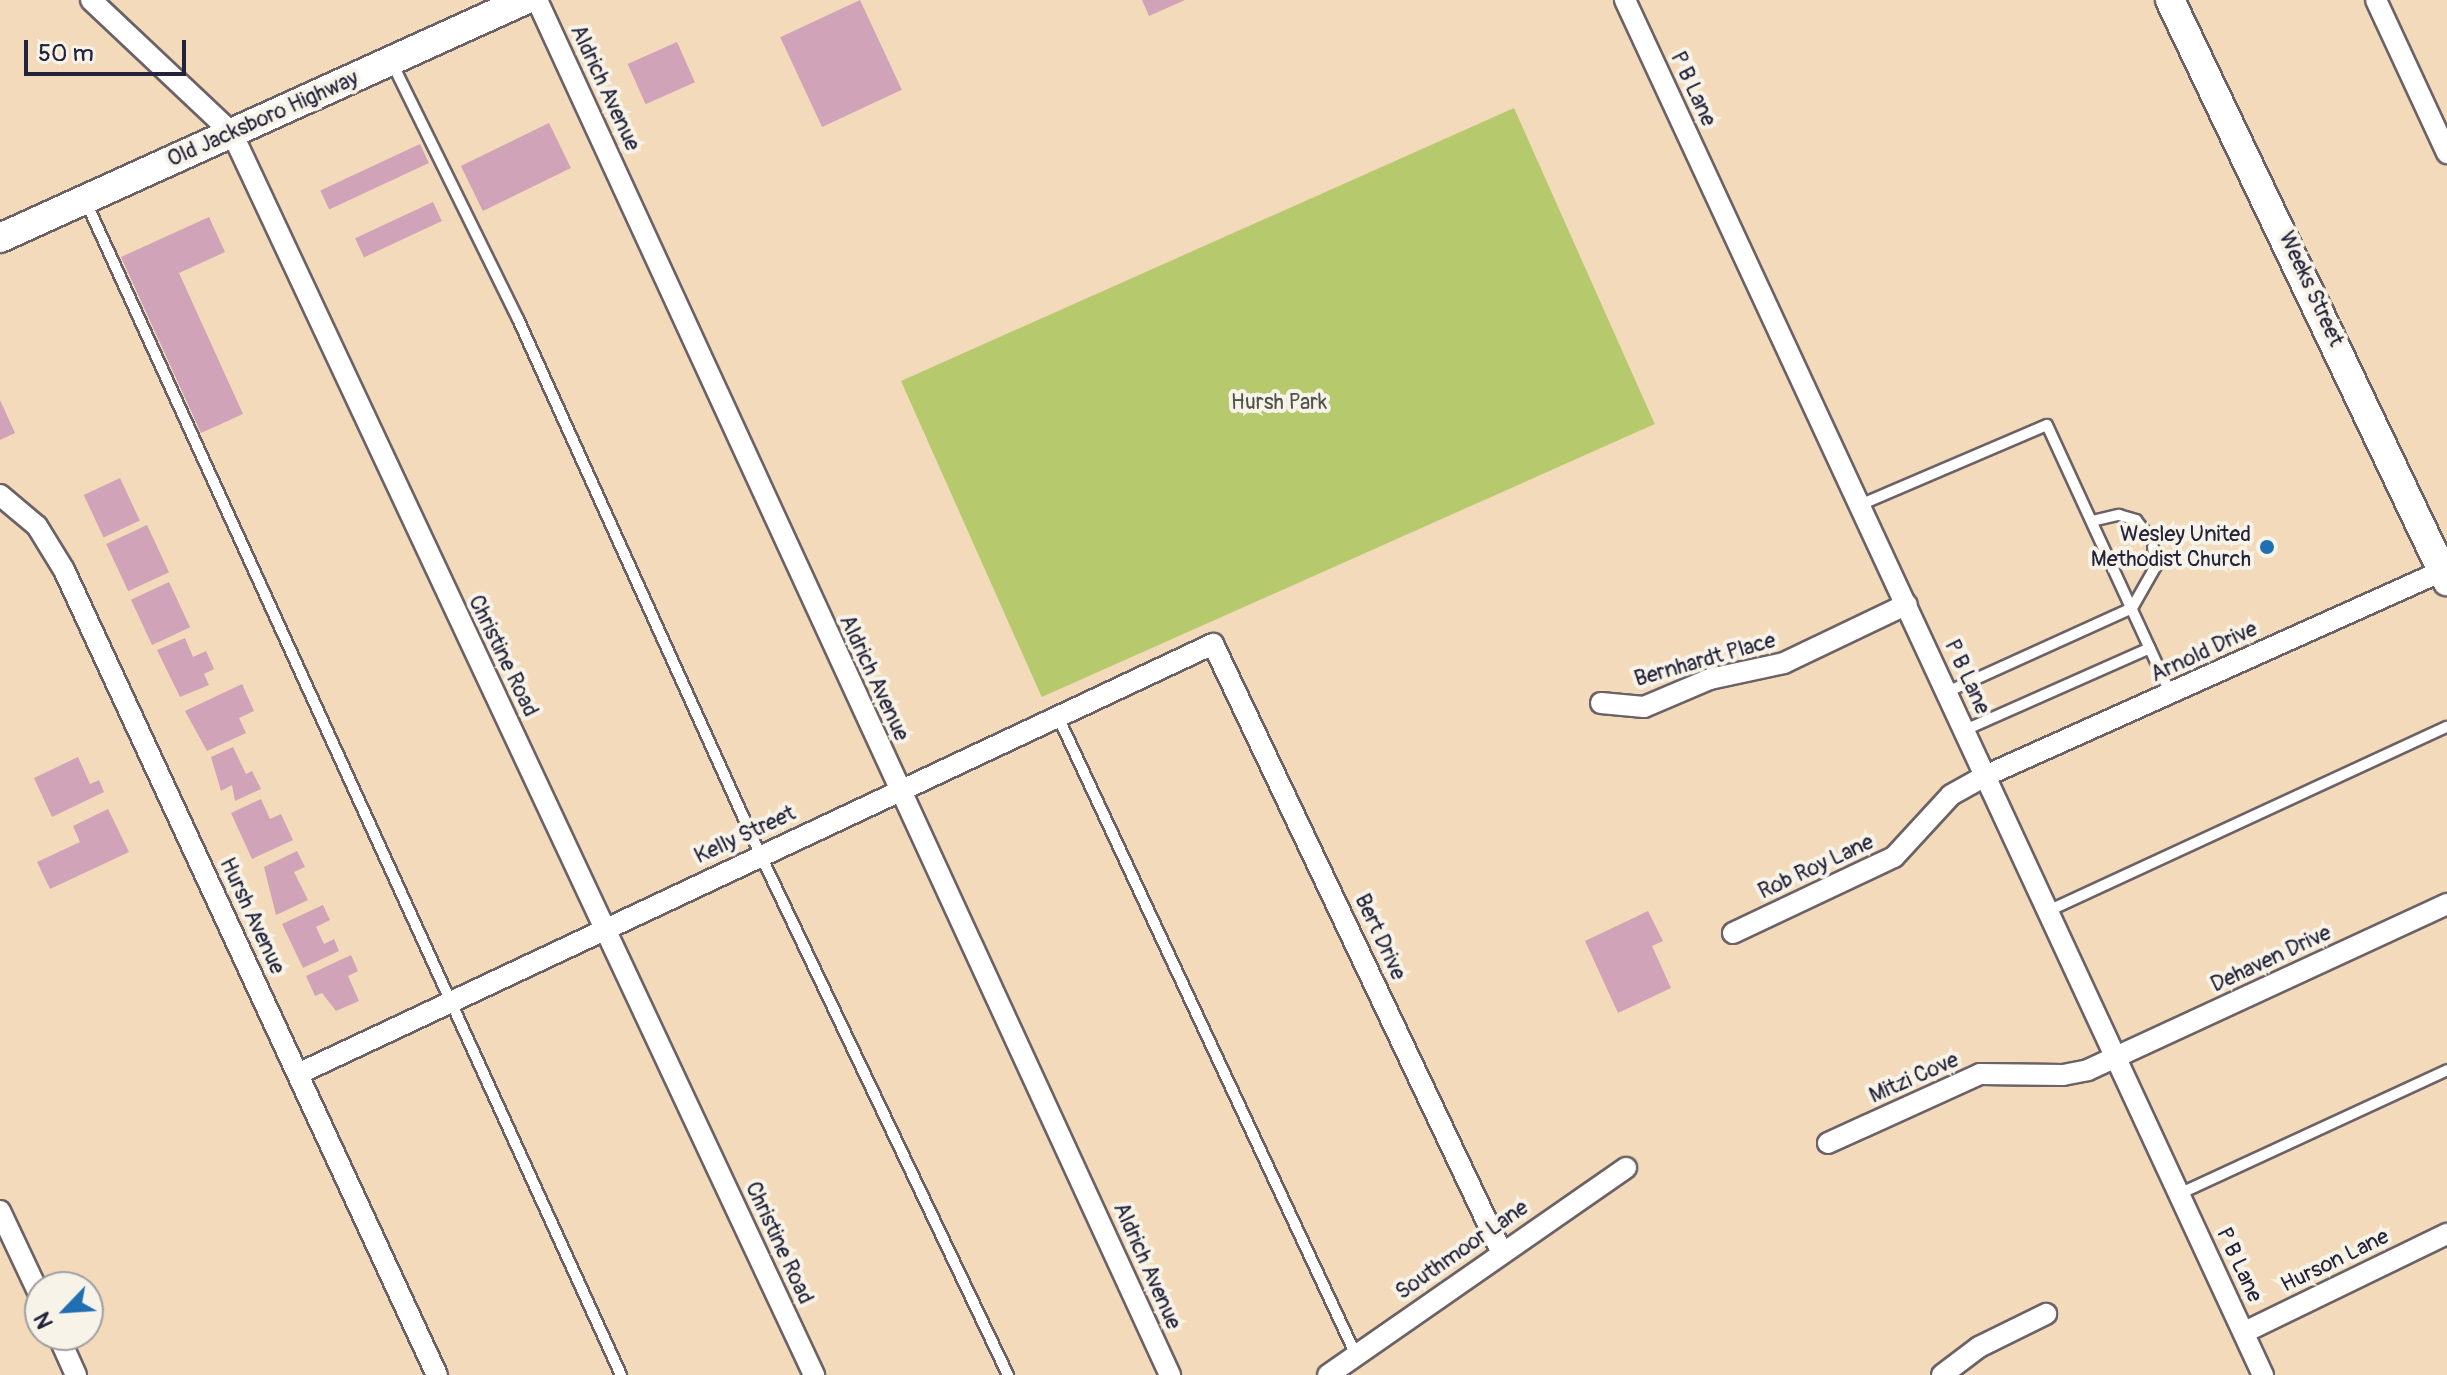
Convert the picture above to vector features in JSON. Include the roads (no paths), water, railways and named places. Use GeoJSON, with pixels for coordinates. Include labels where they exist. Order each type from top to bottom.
{"type":"FeatureCollection","features":[{"type":"Feature","properties":{"kind":"street","name":"Christine Road"},"geometry":{"type":"LineString","coordinates":[[91,0],[232,133],[814,1375]]}},
{"type":"Feature","properties":{"kind":"street","name":"Old Jacksboro Highway"},"geometry":{"type":"LineString","coordinates":[[0,238],[525,0]]}},
{"type":"Feature","properties":{"kind":"street","name":"Aldrich Avenue"},"geometry":{"type":"LineString","coordinates":[[537,0],[1170,1375]]}},
{"type":"Feature","properties":{"kind":"street","name":"P B Lane"},"geometry":{"type":"LineString","coordinates":[[1625,0],[2263,1375]]}},
{"type":"Feature","properties":{"kind":"street","name":"Weeks Street"},"geometry":{"type":"LineString","coordinates":[[2170,0],[2445,576]]}},
{"type":"Feature","properties":{"kind":"street"},"geometry":{"type":"LineString","coordinates":[[2376,0],[2447,153]]}},
{"type":"Feature","properties":{"kind":"street","name":"Hursh Avenue"},"geometry":{"type":"LineString","coordinates":[[0,495],[37,526],[51,545],[300,1073],[437,1375]]}},
{"type":"Feature","properties":{"kind":"street","name":"Arnold Drive"},"geometry":{"type":"LineString","coordinates":[[1985,776],[2445,576]]}},
{"type":"Feature","properties":{"kind":"street","name":"Bernhardt Place"},"geometry":{"type":"LineString","coordinates":[[1601,703],[1644,707],[1710,679],[1784,663],[1907,604]]}},
{"type":"Feature","properties":{"kind":"street","name":"Kelly Street"},"geometry":{"type":"LineString","coordinates":[[300,1073],[452,1004],[602,928],[1059,719],[1213,644]]}},
{"type":"Feature","properties":{"kind":"street","name":"Bert Drive"},"geometry":{"type":"LineString","coordinates":[[1213,644],[1501,1251]]}},
{"type":"Feature","properties":{"kind":"street","name":"Rob Roy Lane"},"geometry":{"type":"LineString","coordinates":[[1733,933],[1894,857],[1908,848],[1951,795],[1985,776]]}},
{"type":"Feature","properties":{"kind":"street","name":"Dehaven Drive"},"geometry":{"type":"LineString","coordinates":[[2116,1058],[2447,904]]}},
{"type":"Feature","properties":{"kind":"street","name":"Mitzi Cove"},"geometry":{"type":"LineString","coordinates":[[1828,1143],[1980,1074],[2063,1075],[2116,1058]]}},
{"type":"Feature","properties":{"kind":"street","name":"Southmoor Lane"},"geometry":{"type":"LineString","coordinates":[[1328,1375],[1501,1251],[1626,1168]]}},
{"type":"Feature","properties":{"kind":"street"},"geometry":{"type":"LineString","coordinates":[[0,1211],[28,1271]]}},
{"type":"Feature","properties":{"kind":"street","name":"Hurson Lane"},"geometry":{"type":"LineString","coordinates":[[2245,1332],[2447,1234]]}},
{"type":"Feature","properties":{"kind":"street"},"geometry":{"type":"LineString","coordinates":[[1942,1375],[1979,1347],[2046,1314]]}},
{"type":"Feature","properties":{"kind":"street"},"geometry":{"type":"LineString","coordinates":[[65,1351],[76,1375]]}},
{"type":"Feature","properties":{"kind":"lane"},"geometry":{"type":"LineString","coordinates":[[391,61],[518,319],[760,854],[1008,1375]]}},
{"type":"Feature","properties":{"kind":"lane"},"geometry":{"type":"LineString","coordinates":[[86,200],[621,1375]]}},
{"type":"Feature","properties":{"kind":"lane"},"geometry":{"type":"LineString","coordinates":[[1860,505],[2047,425],[2171,694]]}},
{"type":"Feature","properties":{"kind":"lane"},"geometry":{"type":"LineString","coordinates":[[2092,521],[2119,515],[2136,520],[2146,533]]}},
{"type":"Feature","properties":{"kind":"lane"},"geometry":{"type":"LineString","coordinates":[[1947,692],[2132,608],[2156,566],[2153,547]]}},
{"type":"Feature","properties":{"kind":"lane"},"geometry":{"type":"LineString","coordinates":[[1965,730],[2150,648]]}},
{"type":"Feature","properties":{"kind":"lane"},"geometry":{"type":"LineString","coordinates":[[1059,719],[1356,1355]]}},
{"type":"Feature","properties":{"kind":"lane"},"geometry":{"type":"LineString","coordinates":[[2048,911],[2447,727]]}},
{"type":"Feature","properties":{"kind":"lane"},"geometry":{"type":"LineString","coordinates":[[2179,1194],[2447,1070]]}},
{"type":"Feature","properties":{"kind":"place","name":"Wesley United Methodist Church"},"geometry":{"type":"Point","coordinates":[2267,547]}},
{"type":"Feature","properties":{"kind":"park label","name":"Hursh Park"},"geometry":{"type":"Point","coordinates":[1279,403]}}]}
